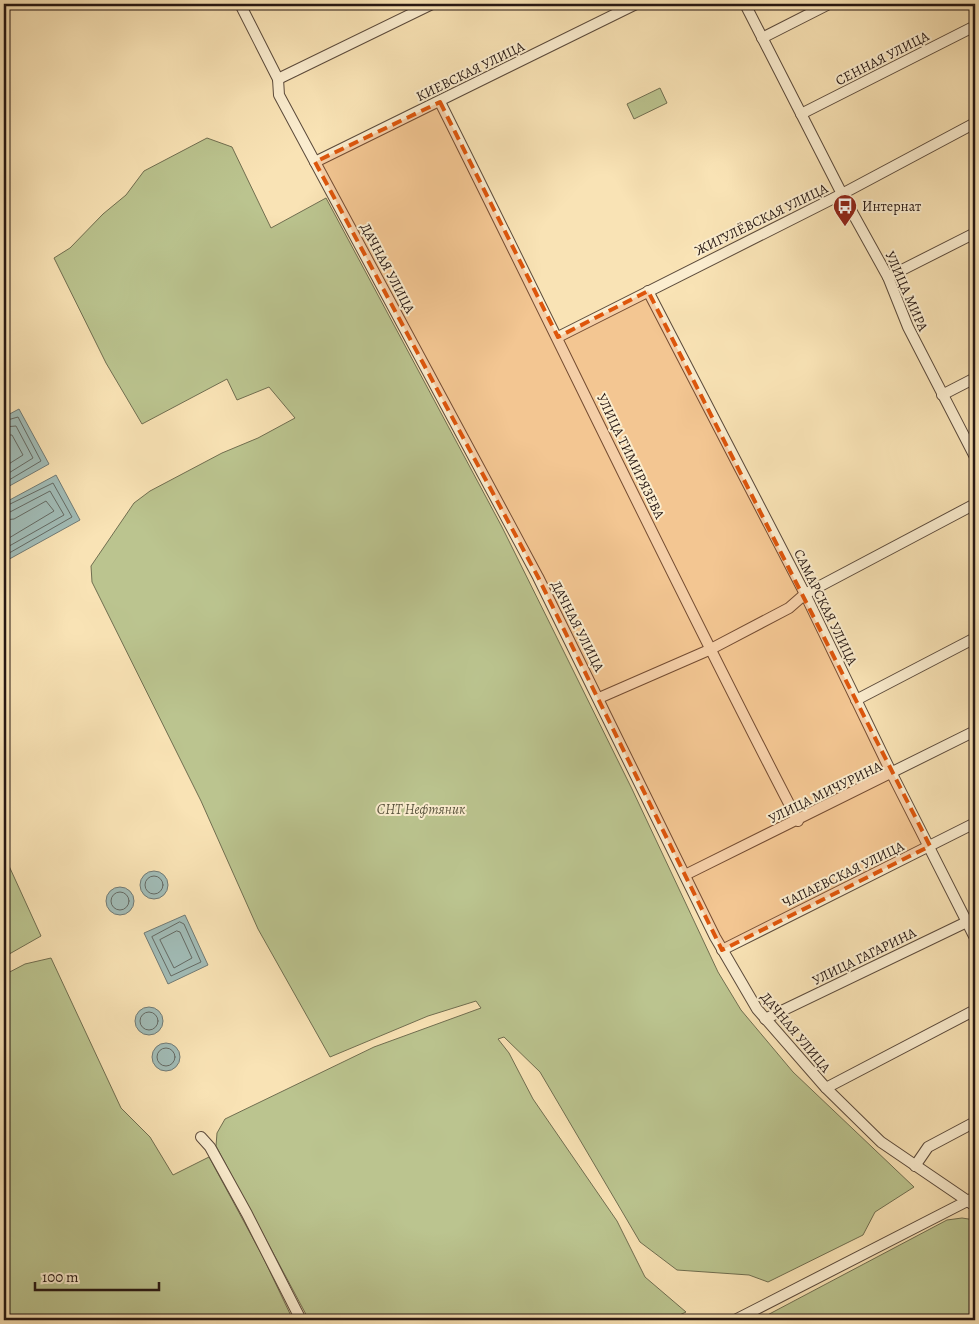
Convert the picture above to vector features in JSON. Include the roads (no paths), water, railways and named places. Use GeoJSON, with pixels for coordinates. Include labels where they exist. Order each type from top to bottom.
{"type":"FeatureCollection","features":[{"type":"Feature","properties":{"kind":"street","name":"ДАЧНАЯ УЛИЦА"},"geometry":{"type":"LineString","coordinates":[[240,4],[278,79],[278,95],[495,494],[599,698],[722,950],[741,984],[765,1019],[826,1088],[880,1142],[915,1166],[973,1201]]}},
{"type":"Feature","properties":{"kind":"street"},"geometry":{"type":"LineString","coordinates":[[278,79],[432,4]]}},
{"type":"Feature","properties":{"kind":"street","name":"КИЕВСКАЯ УЛИЦА"},"geometry":{"type":"LineString","coordinates":[[315,162],[636,4]]}},
{"type":"Feature","properties":{"kind":"street","name":"УЛИЦА МИРА"},"geometry":{"type":"LineString","coordinates":[[745,4],[842,194],[888,277],[908,327],[975,458]]}},
{"type":"Feature","properties":{"kind":"street"},"geometry":{"type":"LineString","coordinates":[[762,38],[829,4]]}},
{"type":"Feature","properties":{"kind":"street","name":"СЕННАЯ УЛИЦА"},"geometry":{"type":"LineString","coordinates":[[801,114],[975,26]]}},
{"type":"Feature","properties":{"kind":"street","name":"УЛИЦА ТИМИРЯЗЕВА"},"geometry":{"type":"LineString","coordinates":[[440,102],[558,337],[709,650],[798,821]]}},
{"type":"Feature","properties":{"kind":"street","name":"ЖИГУЛЁВСКАЯ УЛИЦА"},"geometry":{"type":"LineString","coordinates":[[558,337],[842,194],[975,123]]}},
{"type":"Feature","properties":{"kind":"street"},"geometry":{"type":"LineString","coordinates":[[888,277],[975,233]]}},
{"type":"Feature","properties":{"kind":"street","name":"САМАРСКАЯ УЛИЦА"},"geometry":{"type":"LineString","coordinates":[[648,291],[805,594],[892,774],[971,920],[975,938]]}},
{"type":"Feature","properties":{"kind":"street"},"geometry":{"type":"LineString","coordinates":[[942,395],[975,378]]}},
{"type":"Feature","properties":{"kind":"street"},"geometry":{"type":"LineString","coordinates":[[599,698],[709,650],[789,608],[805,594],[975,504]]}},
{"type":"Feature","properties":{"kind":"street"},"geometry":{"type":"LineString","coordinates":[[856,700],[975,638]]}},
{"type":"Feature","properties":{"kind":"street","name":"УЛИЦА МИЧУРИНА"},"geometry":{"type":"LineString","coordinates":[[685,875],[798,821],[975,731]]}},
{"type":"Feature","properties":{"kind":"street","name":"ЧАПАЕВСКАЯ УЛИЦА"},"geometry":{"type":"LineString","coordinates":[[722,950],[975,823]]}},
{"type":"Feature","properties":{"kind":"street","name":"УЛИЦА ГАГАРИНА"},"geometry":{"type":"LineString","coordinates":[[765,1019],[971,920]]}},
{"type":"Feature","properties":{"kind":"street"},"geometry":{"type":"LineString","coordinates":[[826,1088],[975,1010]]}},
{"type":"Feature","properties":{"kind":"street"},"geometry":{"type":"LineString","coordinates":[[915,1166],[928,1147],[975,1122]]}},
{"type":"Feature","properties":{"kind":"street"},"geometry":{"type":"LineString","coordinates":[[201,1137],[210,1147],[247,1214],[301,1320]]}},
{"type":"Feature","properties":{"kind":"street"},"geometry":{"type":"LineString","coordinates":[[735,1320],[973,1201]]}},
{"type":"Feature","properties":{"kind":"water"},"geometry":{"type":"Polygon","coordinates":[[[19,409],[49,464],[4,489],[4,417],[19,409]]]}},
{"type":"Feature","properties":{"kind":"water"},"geometry":{"type":"Polygon","coordinates":[[[56,475],[80,520],[4,562],[4,503],[56,475]]]}},
{"type":"Feature","properties":{"kind":"water"},"geometry":{"type":"Polygon","coordinates":[[[154,871],[164,875],[168,885],[164,895],[154,899],[144,895],[140,885],[144,875],[154,871]]]}},
{"type":"Feature","properties":{"kind":"water"},"geometry":{"type":"Polygon","coordinates":[[[120,887],[130,891],[134,901],[130,911],[120,915],[110,911],[106,901],[110,891],[120,887]]]}},
{"type":"Feature","properties":{"kind":"water"},"geometry":{"type":"Polygon","coordinates":[[[185,915],[208,965],[168,984],[144,933],[185,915]]]}},
{"type":"Feature","properties":{"kind":"water"},"geometry":{"type":"Polygon","coordinates":[[[149,1007],[159,1011],[163,1021],[159,1031],[149,1035],[139,1031],[135,1021],[139,1011],[149,1007]]]}},
{"type":"Feature","properties":{"kind":"water"},"geometry":{"type":"Polygon","coordinates":[[[166,1043],[176,1047],[180,1057],[176,1067],[166,1071],[156,1067],[152,1057],[156,1047],[166,1043]]]}},
{"type":"Feature","properties":{"kind":"place","name":"Интернат"},"geometry":{"type":"Point","coordinates":[845,227]}},
{"type":"Feature","properties":{"kind":"park label","name":"СНТ Нефтяник"},"geometry":{"type":"Point","coordinates":[421,809]}}]}
